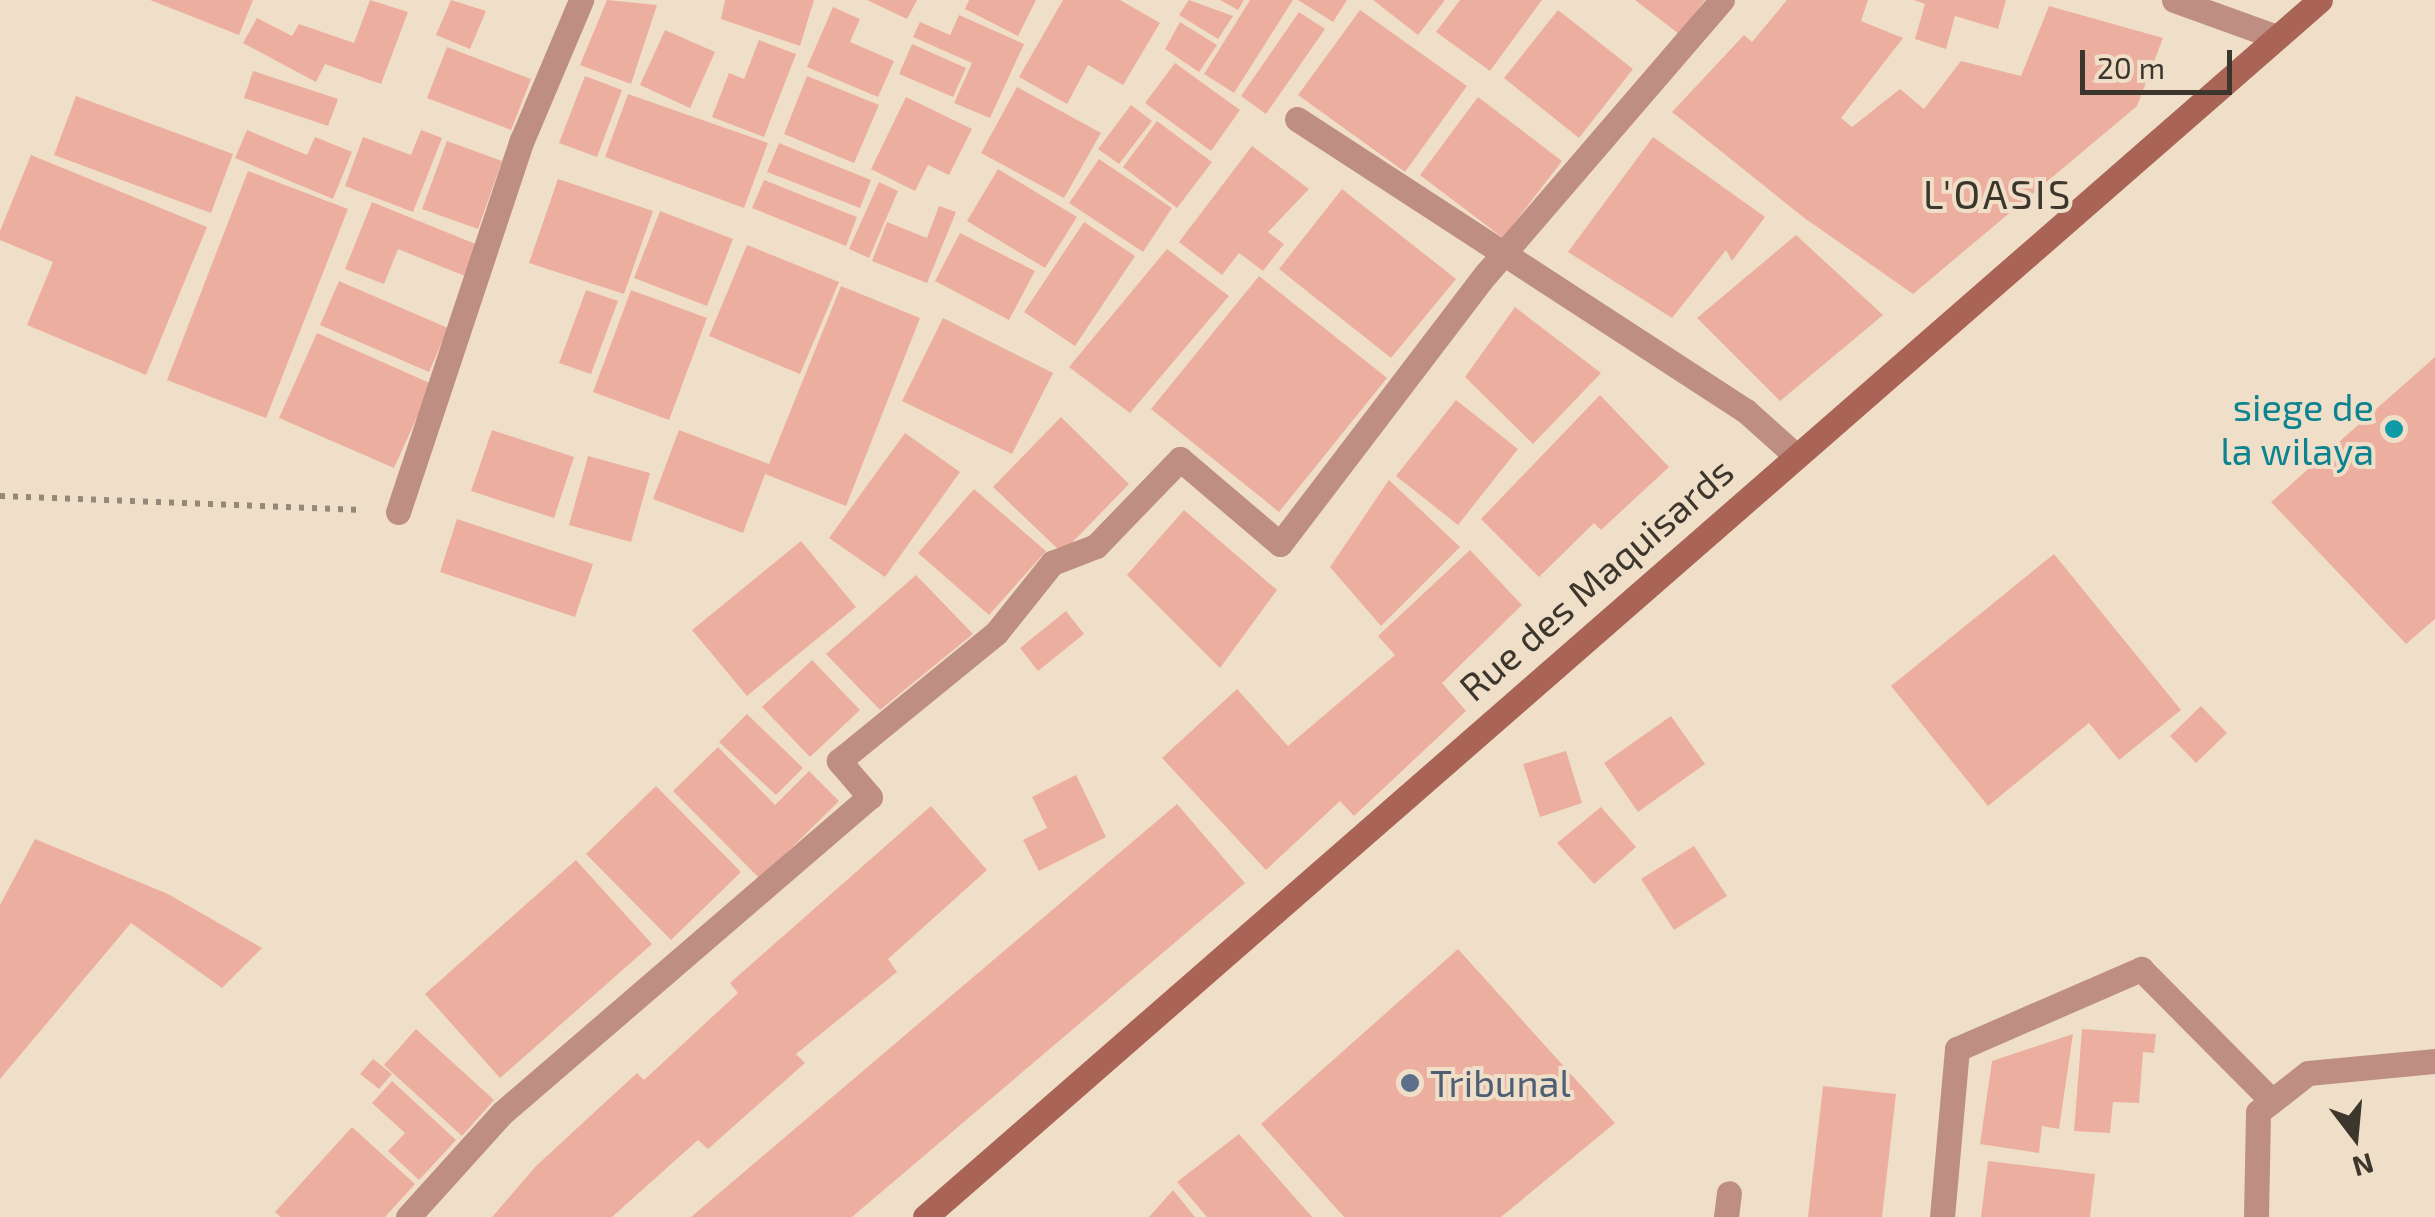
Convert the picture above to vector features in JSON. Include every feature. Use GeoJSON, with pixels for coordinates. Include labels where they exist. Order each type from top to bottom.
{"type":"FeatureCollection","features":[{"type":"Feature","properties":{"kind":"main road","name":"Rue des Maquisards"},"geometry":{"type":"LineString","coordinates":[[925,1217],[1795,454],[2320,0]]}},
{"type":"Feature","properties":{"kind":"street"},"geometry":{"type":"LineString","coordinates":[[398,512],[522,140],[581,0]]}},
{"type":"Feature","properties":{"kind":"street"},"geometry":{"type":"LineString","coordinates":[[408,1217],[502,1113],[870,797],[839,762],[996,633],[1052,563],[1096,546],[1180,458],[1280,544],[1506,252],[1722,0]]}},
{"type":"Feature","properties":{"kind":"street"},"geometry":{"type":"LineString","coordinates":[[2174,0],[2276,37]]}},
{"type":"Feature","properties":{"kind":"street"},"geometry":{"type":"LineString","coordinates":[[1297,119],[1746,411],[1795,454]]}},
{"type":"Feature","properties":{"kind":"street"},"geometry":{"type":"LineString","coordinates":[[1942,1217],[1957,1049],[2141,968],[2272,1101]]}},
{"type":"Feature","properties":{"kind":"street"},"geometry":{"type":"LineString","coordinates":[[2256,1217],[2258,1112],[2308,1073],[2435,1061]]}},
{"type":"Feature","properties":{"kind":"path"},"geometry":{"type":"LineString","coordinates":[[0,496],[398,512]]}},
{"type":"Feature","properties":{"kind":"building"},"geometry":{"type":"Polygon","coordinates":[[[150,0],[253,0],[239,35],[150,0]]]}},
{"type":"Feature","properties":{"kind":"building"},"geometry":{"type":"Polygon","coordinates":[[[370,0],[408,12],[381,84],[325,64],[316,82],[243,43],[257,18],[292,36],[299,24],[354,43],[370,0]]]}},
{"type":"Feature","properties":{"kind":"building"},"geometry":{"type":"Polygon","coordinates":[[[451,0],[486,11],[470,49],[436,35],[451,0]]]}},
{"type":"Feature","properties":{"kind":"building"},"geometry":{"type":"Polygon","coordinates":[[[607,0],[657,5],[631,84],[580,65],[607,0]]]}},
{"type":"Feature","properties":{"kind":"building"},"geometry":{"type":"Polygon","coordinates":[[[725,0],[814,0],[800,46],[721,19],[725,0]]]}},
{"type":"Feature","properties":{"kind":"building"},"geometry":{"type":"Polygon","coordinates":[[[867,0],[917,0],[907,19],[867,0]]]}},
{"type":"Feature","properties":{"kind":"building"},"geometry":{"type":"Polygon","coordinates":[[[969,0],[1036,0],[1018,36],[965,9],[969,0]]]}},
{"type":"Feature","properties":{"kind":"building"},"geometry":{"type":"Polygon","coordinates":[[[1063,0],[1120,0],[1160,23],[1123,85],[1088,65],[1067,104],[1019,77],[1063,0]]]}},
{"type":"Feature","properties":{"kind":"building"},"geometry":{"type":"Polygon","coordinates":[[[1189,0],[1233,16],[1218,39],[1179,15],[1189,0]]]}},
{"type":"Feature","properties":{"kind":"building"},"geometry":{"type":"Polygon","coordinates":[[[1220,0],[1244,0],[1238,10],[1220,0]]]}},
{"type":"Feature","properties":{"kind":"building"},"geometry":{"type":"Polygon","coordinates":[[[1250,0],[1293,0],[1234,93],[1204,74],[1250,0]]]}},
{"type":"Feature","properties":{"kind":"building"},"geometry":{"type":"Polygon","coordinates":[[[1298,0],[1347,0],[1333,22],[1298,0]]]}},
{"type":"Feature","properties":{"kind":"building"},"geometry":{"type":"Polygon","coordinates":[[[1373,0],[1445,0],[1418,35],[1373,0]]]}},
{"type":"Feature","properties":{"kind":"building"},"geometry":{"type":"Polygon","coordinates":[[[1460,0],[1542,0],[1490,71],[1436,32],[1460,0]]]}},
{"type":"Feature","properties":{"kind":"building"},"geometry":{"type":"Polygon","coordinates":[[[1635,0],[1705,0],[1679,34],[1635,0]]]}},
{"type":"Feature","properties":{"kind":"building"},"geometry":{"type":"Polygon","coordinates":[[[1787,0],[1868,0],[1861,21],[1903,38],[1841,118],[1852,127],[1900,89],[1924,109],[1961,61],[2021,76],[2049,6],[2163,38],[2137,106],[1913,294],[1803,217],[1672,112],[1744,35],[1752,42],[1787,0]]]}},
{"type":"Feature","properties":{"kind":"building"},"geometry":{"type":"Polygon","coordinates":[[[1914,0],[2006,0],[1998,29],[1955,16],[1946,49],[1915,39],[1925,4],[1914,0]]]}},
{"type":"Feature","properties":{"kind":"building"},"geometry":{"type":"Polygon","coordinates":[[[833,7],[860,19],[850,42],[894,61],[878,97],[807,67],[833,7]]]}},
{"type":"Feature","properties":{"kind":"building"},"geometry":{"type":"Polygon","coordinates":[[[1360,10],[1467,86],[1405,172],[1298,95],[1360,10]]]}},
{"type":"Feature","properties":{"kind":"building"},"geometry":{"type":"Polygon","coordinates":[[[1558,10],[1633,69],[1579,138],[1504,78],[1558,10]]]}},
{"type":"Feature","properties":{"kind":"building"},"geometry":{"type":"Polygon","coordinates":[[[1299,12],[1325,29],[1266,114],[1241,96],[1299,12]]]}},
{"type":"Feature","properties":{"kind":"building"},"geometry":{"type":"Polygon","coordinates":[[[959,15],[1024,44],[990,118],[954,103],[972,63],[913,37],[920,22],[950,35],[959,15]]]}},
{"type":"Feature","properties":{"kind":"building"},"geometry":{"type":"Polygon","coordinates":[[[1180,22],[1217,45],[1199,72],[1165,49],[1180,22]]]}},
{"type":"Feature","properties":{"kind":"building"},"geometry":{"type":"Polygon","coordinates":[[[665,30],[715,52],[690,108],[640,85],[665,30]]]}},
{"type":"Feature","properties":{"kind":"building"},"geometry":{"type":"Polygon","coordinates":[[[759,40],[796,54],[764,137],[712,117],[729,73],[744,79],[759,40]]]}},
{"type":"Feature","properties":{"kind":"building"},"geometry":{"type":"Polygon","coordinates":[[[912,44],[966,68],[953,97],[899,74],[912,44]]]}},
{"type":"Feature","properties":{"kind":"building"},"geometry":{"type":"Polygon","coordinates":[[[447,47],[531,79],[511,130],[427,98],[447,47]]]}},
{"type":"Feature","properties":{"kind":"building"},"geometry":{"type":"Polygon","coordinates":[[[1175,63],[1240,110],[1211,151],[1145,103],[1175,63]]]}},
{"type":"Feature","properties":{"kind":"building"},"geometry":{"type":"Polygon","coordinates":[[[253,71],[338,99],[328,126],[244,98],[253,71]]]}},
{"type":"Feature","properties":{"kind":"building"},"geometry":{"type":"Polygon","coordinates":[[[585,76],[622,90],[597,157],[559,143],[585,76]]]}},
{"type":"Feature","properties":{"kind":"building"},"geometry":{"type":"Polygon","coordinates":[[[807,76],[879,105],[854,163],[784,134],[807,76]]]}},
{"type":"Feature","properties":{"kind":"building"},"geometry":{"type":"Polygon","coordinates":[[[1017,87],[1101,133],[1064,198],[981,153],[1017,87]]]}},
{"type":"Feature","properties":{"kind":"building"},"geometry":{"type":"Polygon","coordinates":[[[628,94],[768,143],[744,208],[605,157],[628,94]]]}},
{"type":"Feature","properties":{"kind":"building"},"geometry":{"type":"Polygon","coordinates":[[[76,96],[233,154],[211,213],[54,155],[76,96]]]}},
{"type":"Feature","properties":{"kind":"building"},"geometry":{"type":"Polygon","coordinates":[[[906,97],[972,129],[949,175],[928,165],[915,191],[871,169],[906,97]]]}},
{"type":"Feature","properties":{"kind":"building"},"geometry":{"type":"Polygon","coordinates":[[[1478,97],[1562,161],[1503,238],[1420,175],[1478,97]]]}},
{"type":"Feature","properties":{"kind":"building"},"geometry":{"type":"Polygon","coordinates":[[[1131,105],[1152,121],[1119,164],[1098,149],[1131,105]]]}},
{"type":"Feature","properties":{"kind":"building"},"geometry":{"type":"Polygon","coordinates":[[[1157,121],[1212,162],[1177,208],[1123,167],[1157,121]]]}},
{"type":"Feature","properties":{"kind":"building"},"geometry":{"type":"Polygon","coordinates":[[[247,130],[307,155],[315,137],[352,152],[333,199],[235,158],[247,130]]]}},
{"type":"Feature","properties":{"kind":"building"},"geometry":{"type":"Polygon","coordinates":[[[421,130],[442,138],[413,212],[345,186],[363,137],[411,155],[421,130]]]}},
{"type":"Feature","properties":{"kind":"building"},"geometry":{"type":"Polygon","coordinates":[[[1653,137],[1765,217],[1732,261],[1726,250],[1672,318],[1568,252],[1653,137]]]}},
{"type":"Feature","properties":{"kind":"building"},"geometry":{"type":"Polygon","coordinates":[[[447,141],[502,161],[478,229],[422,209],[447,141]]]}},
{"type":"Feature","properties":{"kind":"building"},"geometry":{"type":"Polygon","coordinates":[[[779,143],[871,180],[860,208],[767,172],[779,143]]]}},
{"type":"Feature","properties":{"kind":"building"},"geometry":{"type":"Polygon","coordinates":[[[1252,146],[1309,189],[1268,232],[1284,244],[1263,271],[1239,253],[1222,275],[1179,242],[1252,146]]]}},
{"type":"Feature","properties":{"kind":"building"},"geometry":{"type":"Polygon","coordinates":[[[31,155],[207,227],[146,375],[27,325],[53,262],[0,240],[0,231],[31,155]]]}},
{"type":"Feature","properties":{"kind":"building"},"geometry":{"type":"Polygon","coordinates":[[[1099,159],[1172,208],[1143,252],[1069,203],[1099,159]]]}},
{"type":"Feature","properties":{"kind":"building"},"geometry":{"type":"Polygon","coordinates":[[[998,169],[1077,217],[1045,268],[967,221],[998,169]]]}},
{"type":"Feature","properties":{"kind":"building"},"geometry":{"type":"Polygon","coordinates":[[[248,171],[348,209],[266,418],[167,380],[248,171]]]}},
{"type":"Feature","properties":{"kind":"building"},"geometry":{"type":"Polygon","coordinates":[[[558,179],[653,211],[624,294],[529,263],[558,179]]]}},
{"type":"Feature","properties":{"kind":"building"},"geometry":{"type":"Polygon","coordinates":[[[764,180],[857,217],[846,246],[752,208],[764,180]]]}},
{"type":"Feature","properties":{"kind":"building"},"geometry":{"type":"Polygon","coordinates":[[[879,182],[898,191],[869,258],[849,249],[879,182]]]}},
{"type":"Feature","properties":{"kind":"building"},"geometry":{"type":"Polygon","coordinates":[[[1342,189],[1456,279],[1391,358],[1279,269],[1342,189]]]}},
{"type":"Feature","properties":{"kind":"building"},"geometry":{"type":"Polygon","coordinates":[[[372,202],[478,245],[465,276],[398,249],[384,284],[345,269],[372,202]]]}},
{"type":"Feature","properties":{"kind":"building"},"geometry":{"type":"Polygon","coordinates":[[[939,206],[956,212],[927,283],[872,261],[887,222],[927,238],[939,206]]]}},
{"type":"Feature","properties":{"kind":"building"},"geometry":{"type":"Polygon","coordinates":[[[660,211],[733,239],[707,306],[634,278],[660,211]]]}},
{"type":"Feature","properties":{"kind":"building"},"geometry":{"type":"Polygon","coordinates":[[[1084,222],[1135,256],[1075,346],[1024,312],[1084,222]]]}},
{"type":"Feature","properties":{"kind":"building"},"geometry":{"type":"Polygon","coordinates":[[[960,233],[1035,271],[1009,320],[935,281],[960,233]]]}},
{"type":"Feature","properties":{"kind":"building"},"geometry":{"type":"Polygon","coordinates":[[[1796,235],[1883,315],[1780,401],[1697,318],[1796,235]]]}},
{"type":"Feature","properties":{"kind":"building"},"geometry":{"type":"Polygon","coordinates":[[[747,245],[839,282],[800,374],[709,336],[747,245]]]}},
{"type":"Feature","properties":{"kind":"building"},"geometry":{"type":"Polygon","coordinates":[[[1167,249],[1229,296],[1130,413],[1069,367],[1167,249]]]}},
{"type":"Feature","properties":{"kind":"building"},"geometry":{"type":"Polygon","coordinates":[[[1259,276],[1387,378],[1279,512],[1151,409],[1259,276]]]}},
{"type":"Feature","properties":{"kind":"building"},"geometry":{"type":"Polygon","coordinates":[[[339,281],[448,328],[429,372],[320,325],[339,281]]]}},
{"type":"Feature","properties":{"kind":"building"},"geometry":{"type":"Polygon","coordinates":[[[841,286],[920,318],[846,506],[765,474],[743,533],[653,499],[679,430],[769,464],[841,286]]]}},
{"type":"Feature","properties":{"kind":"building"},"geometry":{"type":"Polygon","coordinates":[[[586,290],[618,301],[591,374],[559,363],[586,290]]]}},
{"type":"Feature","properties":{"kind":"building"},"geometry":{"type":"Polygon","coordinates":[[[631,290],[707,318],[669,420],[593,392],[631,290]]]}},
{"type":"Feature","properties":{"kind":"building"},"geometry":{"type":"Polygon","coordinates":[[[1515,307],[1601,373],[1533,444],[1465,377],[1515,307]]]}},
{"type":"Feature","properties":{"kind":"building"},"geometry":{"type":"Polygon","coordinates":[[[943,318],[1053,373],[1012,454],[902,401],[943,318]]]}},
{"type":"Feature","properties":{"kind":"building"},"geometry":{"type":"Polygon","coordinates":[[[317,333],[432,384],[394,468],[279,418],[317,333]]]}},
{"type":"Feature","properties":{"kind":"building","name":"siege de la wilaya"},"geometry":{"type":"Polygon","coordinates":[[[2435,357],[2435,619],[2406,644],[2271,502],[2435,357]]]}},
{"type":"Feature","properties":{"kind":"building"},"geometry":{"type":"Polygon","coordinates":[[[1600,395],[1669,467],[1601,530],[1594,523],[1539,577],[1481,519],[1600,395]]]}},
{"type":"Feature","properties":{"kind":"building"},"geometry":{"type":"Polygon","coordinates":[[[1456,400],[1518,449],[1458,525],[1396,476],[1456,400]]]}},
{"type":"Feature","properties":{"kind":"building"},"geometry":{"type":"Polygon","coordinates":[[[1061,417],[1129,484],[1062,553],[993,487],[1061,417]]]}},
{"type":"Feature","properties":{"kind":"building"},"geometry":{"type":"Polygon","coordinates":[[[492,430],[574,457],[554,518],[471,491],[492,430]]]}},
{"type":"Feature","properties":{"kind":"building"},"geometry":{"type":"Polygon","coordinates":[[[905,433],[960,472],[885,577],[829,538],[905,433]]]}},
{"type":"Feature","properties":{"kind":"building"},"geometry":{"type":"Polygon","coordinates":[[[588,456],[650,473],[631,542],[569,525],[588,456]]]}},
{"type":"Feature","properties":{"kind":"building"},"geometry":{"type":"Polygon","coordinates":[[[1389,480],[1460,547],[1381,626],[1330,567],[1389,480]]]}},
{"type":"Feature","properties":{"kind":"building"},"geometry":{"type":"Polygon","coordinates":[[[974,489],[1046,551],[989,615],[918,553],[974,489]]]}},
{"type":"Feature","properties":{"kind":"building"},"geometry":{"type":"Polygon","coordinates":[[[1184,510],[1277,590],[1220,668],[1127,575],[1184,510]]]}},
{"type":"Feature","properties":{"kind":"building"},"geometry":{"type":"Polygon","coordinates":[[[457,519],[593,564],[575,617],[440,572],[457,519]]]}},
{"type":"Feature","properties":{"kind":"building"},"geometry":{"type":"Polygon","coordinates":[[[801,541],[856,607],[747,696],[692,630],[801,541]]]}},
{"type":"Feature","properties":{"kind":"building"},"geometry":{"type":"Polygon","coordinates":[[[1470,550],[1522,605],[1442,683],[1466,711],[1354,816],[1340,801],[1266,870],[1162,758],[1237,689],[1288,746],[1395,655],[1378,636],[1470,550]]]}},
{"type":"Feature","properties":{"kind":"building"},"geometry":{"type":"Polygon","coordinates":[[[2054,554],[2181,710],[2119,760],[2089,723],[1988,806],[1891,686],[2054,554]]]}},
{"type":"Feature","properties":{"kind":"building"},"geometry":{"type":"Polygon","coordinates":[[[916,575],[973,634],[880,710],[826,654],[916,575]]]}},
{"type":"Feature","properties":{"kind":"building"},"geometry":{"type":"Polygon","coordinates":[[[1066,611],[1084,634],[1038,671],[1020,648],[1066,611]]]}},
{"type":"Feature","properties":{"kind":"building"},"geometry":{"type":"Polygon","coordinates":[[[812,660],[860,710],[810,757],[762,707],[812,660]]]}},
{"type":"Feature","properties":{"kind":"building"},"geometry":{"type":"Polygon","coordinates":[[[2201,706],[2227,733],[2196,763],[2170,736],[2201,706]]]}},
{"type":"Feature","properties":{"kind":"building"},"geometry":{"type":"Polygon","coordinates":[[[747,714],[803,768],[776,795],[719,742],[747,714]]]}},
{"type":"Feature","properties":{"kind":"building"},"geometry":{"type":"Polygon","coordinates":[[[1671,716],[1705,764],[1638,812],[1604,763],[1671,716]]]}},
{"type":"Feature","properties":{"kind":"building"},"geometry":{"type":"Polygon","coordinates":[[[718,747],[775,805],[809,771],[839,801],[760,879],[673,791],[718,747]]]}},
{"type":"Feature","properties":{"kind":"building"},"geometry":{"type":"Polygon","coordinates":[[[1566,751],[1582,803],[1540,817],[1523,764],[1566,751]]]}},
{"type":"Feature","properties":{"kind":"building"},"geometry":{"type":"Polygon","coordinates":[[[1076,775],[1106,837],[1039,871],[1023,840],[1047,828],[1032,797],[1076,775]]]}},
{"type":"Feature","properties":{"kind":"building"},"geometry":{"type":"Polygon","coordinates":[[[656,786],[741,872],[671,940],[586,854],[656,786]]]}},
{"type":"Feature","properties":{"kind":"building"},"geometry":{"type":"Polygon","coordinates":[[[1177,804],[1245,883],[852,1217],[691,1217],[1177,804]]]}},
{"type":"Feature","properties":{"kind":"building"},"geometry":{"type":"Polygon","coordinates":[[[931,806],[987,870],[888,959],[897,972],[796,1054],[805,1063],[708,1149],[698,1140],[612,1217],[492,1217],[536,1166],[637,1073],[644,1080],[738,993],[730,983],[931,806]]]}},
{"type":"Feature","properties":{"kind":"building"},"geometry":{"type":"Polygon","coordinates":[[[1601,807],[1636,847],[1594,884],[1557,843],[1601,807]]]}},
{"type":"Feature","properties":{"kind":"building"},"geometry":{"type":"Polygon","coordinates":[[[35,839],[168,894],[262,948],[222,988],[131,923],[0,1079],[0,905],[35,839]]]}},
{"type":"Feature","properties":{"kind":"building"},"geometry":{"type":"Polygon","coordinates":[[[1694,846],[1727,896],[1674,930],[1641,879],[1694,846]]]}},
{"type":"Feature","properties":{"kind":"building"},"geometry":{"type":"Polygon","coordinates":[[[576,860],[652,944],[500,1078],[425,994],[576,860]]]}},
{"type":"Feature","properties":{"kind":"building"},"geometry":{"type":"Polygon","coordinates":[[[1458,949],[1615,1123],[1501,1217],[1344,1217],[1261,1124],[1458,949]]]}},
{"type":"Feature","properties":{"kind":"building"},"geometry":{"type":"Polygon","coordinates":[[[416,1029],[494,1100],[462,1136],[384,1065],[416,1029]]]}},
{"type":"Feature","properties":{"kind":"building"},"geometry":{"type":"Polygon","coordinates":[[[2082,1029],[2156,1034],[2154,1053],[2143,1052],[2139,1103],[2113,1102],[2110,1133],[2074,1131],[2082,1029]]]}},
{"type":"Feature","properties":{"kind":"building"},"geometry":{"type":"Polygon","coordinates":[[[2073,1034],[2059,1129],[2042,1126],[2039,1153],[1980,1144],[1992,1061],[2073,1034]]]}},
{"type":"Feature","properties":{"kind":"building"},"geometry":{"type":"Polygon","coordinates":[[[373,1059],[392,1074],[379,1089],[360,1074],[373,1059]]]}},
{"type":"Feature","properties":{"kind":"building"},"geometry":{"type":"Polygon","coordinates":[[[392,1081],[456,1140],[419,1180],[388,1151],[405,1133],[372,1103],[392,1081]]]}},
{"type":"Feature","properties":{"kind":"building"},"geometry":{"type":"Polygon","coordinates":[[[1823,1086],[1896,1094],[1882,1217],[1808,1217],[1823,1086]]]}},
{"type":"Feature","properties":{"kind":"building"},"geometry":{"type":"Polygon","coordinates":[[[352,1127],[415,1184],[385,1217],[281,1217],[275,1212],[352,1127]]]}},
{"type":"Feature","properties":{"kind":"building"},"geometry":{"type":"Polygon","coordinates":[[[1239,1134],[1312,1217],[1207,1217],[1177,1182],[1239,1134]]]}},
{"type":"Feature","properties":{"kind":"building"},"geometry":{"type":"Polygon","coordinates":[[[1988,1161],[2095,1174],[2090,1217],[1981,1217],[1988,1161]]]}},
{"type":"Feature","properties":{"kind":"building"},"geometry":{"type":"Polygon","coordinates":[[[1173,1190],[1195,1217],[1149,1217],[1173,1190]]]}},
{"type":"Feature","properties":{"kind":"place","name":"siege de la wilaya"},"geometry":{"type":"Point","coordinates":[2394,429]}},
{"type":"Feature","properties":{"kind":"place","name":"Tribunal"},"geometry":{"type":"Point","coordinates":[1410,1083]}},
{"type":"Feature","properties":{"kind":"district","name":"L'OASIS"},"geometry":{"type":"Point","coordinates":[1998,193]}}]}
